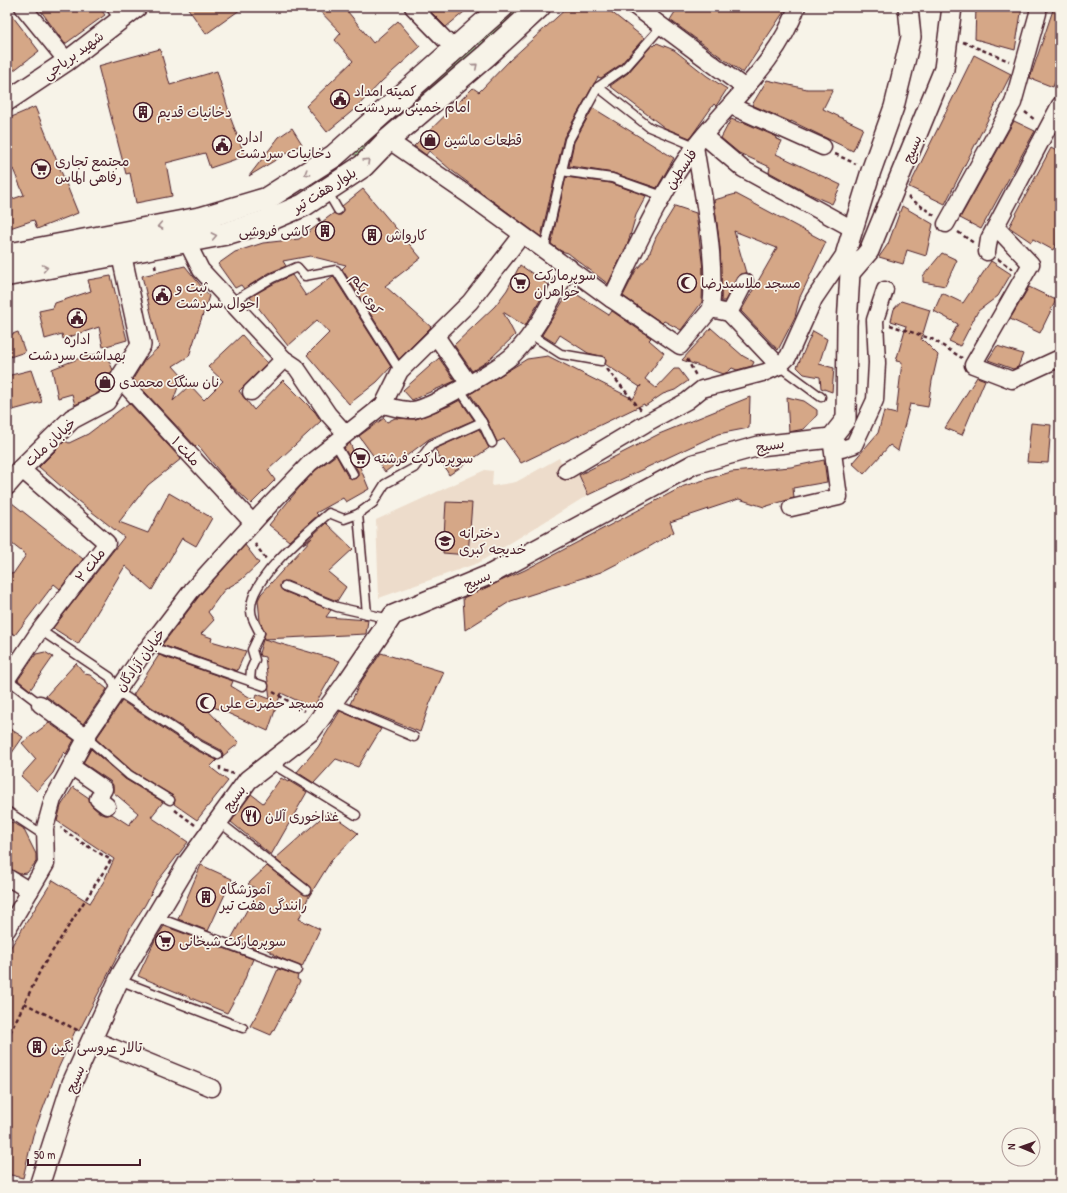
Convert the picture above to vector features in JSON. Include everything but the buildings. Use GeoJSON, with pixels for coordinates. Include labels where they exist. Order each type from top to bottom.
{"type":"FeatureCollection","features":[{"type":"Feature","properties":{"kind":"main road","name":"بلوار هفت تیر"},"geometry":{"type":"LineString","coordinates":[[7,255],[202,218],[266,199],[334,156],[502,7]]}},
{"type":"Feature","properties":{"kind":"main road","name":"بلوار هفت تیر"},"geometry":{"type":"LineString","coordinates":[[7,275],[224,234],[264,222],[304,205],[363,166],[388,140],[487,55],[539,7]]}},
{"type":"Feature","properties":{"kind":"street"},"geometry":{"type":"LineString","coordinates":[[23,7],[67,61]]}},
{"type":"Feature","properties":{"kind":"street"},"geometry":{"type":"LineString","coordinates":[[413,7],[454,49]]}},
{"type":"Feature","properties":{"kind":"street"},"geometry":{"type":"LineString","coordinates":[[636,7],[745,88]]}},
{"type":"Feature","properties":{"kind":"street","name":"فلسطین"},"geometry":{"type":"LineString","coordinates":[[611,299],[663,196],[700,141],[770,58],[791,25],[798,7]]}},
{"type":"Feature","properties":{"kind":"street"},"geometry":{"type":"LineString","coordinates":[[566,471],[687,401],[702,389],[766,372],[779,366],[788,356],[814,299],[846,252],[871,171],[894,107],[911,37],[908,7]]}},
{"type":"Feature","properties":{"kind":"street","name":"بسیج"},"geometry":{"type":"LineString","coordinates":[[850,273],[869,251],[944,69],[952,7]]}},
{"type":"Feature","properties":{"kind":"street"},"geometry":{"type":"LineString","coordinates":[[946,224],[1013,103],[1038,13],[1038,7]]}},
{"type":"Feature","properties":{"kind":"street","name":"شهید بریاجی"},"geometry":{"type":"LineString","coordinates":[[10,94],[67,61],[125,10]]}},
{"type":"Feature","properties":{"kind":"street"},"geometry":{"type":"LineString","coordinates":[[987,252],[989,239],[1060,105]]}},
{"type":"Feature","properties":{"kind":"street"},"geometry":{"type":"LineString","coordinates":[[731,106],[822,147]]}},
{"type":"Feature","properties":{"kind":"street"},"geometry":{"type":"LineString","coordinates":[[388,140],[471,197],[611,299],[680,346],[711,309],[713,296],[711,257],[700,141]]}},
{"type":"Feature","properties":{"kind":"street"},"geometry":{"type":"LineString","coordinates":[[700,141],[743,169],[853,229]]}},
{"type":"Feature","properties":{"kind":"street"},"geometry":{"type":"LineString","coordinates":[[996,227],[1031,264],[973,365],[1012,380],[1060,358]]}},
{"type":"Feature","properties":{"kind":"street"},"geometry":{"type":"LineString","coordinates":[[522,235],[470,302],[400,370],[383,405],[412,411],[424,407],[465,387],[513,355],[538,323],[569,267]]}},
{"type":"Feature","properties":{"kind":"street"},"geometry":{"type":"LineString","coordinates":[[187,242],[201,270],[284,359],[296,367],[328,414],[341,439]]}},
{"type":"Feature","properties":{"kind":"street"},"geometry":{"type":"LineString","coordinates":[[791,508],[839,497],[831,438],[846,419],[846,332],[850,273],[846,252]]}},
{"type":"Feature","properties":{"kind":"street","name":"خیابان ملت"},"geometry":{"type":"LineString","coordinates":[[7,485],[21,469],[72,419],[106,401],[141,345],[121,254]]}},
{"type":"Feature","properties":{"kind":"street"},"geometry":{"type":"LineString","coordinates":[[729,313],[745,282]]}},
{"type":"Feature","properties":{"kind":"street"},"geometry":{"type":"LineString","coordinates":[[831,438],[842,449],[854,445],[874,400],[877,363],[875,320],[885,290]]}},
{"type":"Feature","properties":{"kind":"street"},"geometry":{"type":"LineString","coordinates":[[711,309],[729,313],[779,366]]}},
{"type":"Feature","properties":{"kind":"street"},"geometry":{"type":"LineString","coordinates":[[436,336],[465,387]]}},
{"type":"Feature","properties":{"kind":"street"},"geometry":{"type":"LineString","coordinates":[[251,392],[284,359]]}},
{"type":"Feature","properties":{"kind":"street","name":"ملت ۱"},"geometry":{"type":"LineString","coordinates":[[120,379],[253,523]]}},
{"type":"Feature","properties":{"kind":"street","name":"خیابان آزادگان"},"geometry":{"type":"LineString","coordinates":[[7,930],[46,864],[45,836],[53,799],[87,738],[117,691],[149,646],[192,590],[310,463],[383,405]]}},
{"type":"Feature","properties":{"kind":"street","name":"بسیج"},"geometry":{"type":"LineString","coordinates":[[39,1186],[72,1083],[119,980],[188,863],[248,780],[311,730],[393,615],[491,574],[694,464],[759,446],[831,438]]}},
{"type":"Feature","properties":{"kind":"street","name":"ملت ۲"},"geometry":{"type":"LineString","coordinates":[[7,679],[40,630],[107,543],[21,469]]}},
{"type":"Feature","properties":{"kind":"street"},"geometry":{"type":"LineString","coordinates":[[40,704],[87,738]]}},
{"type":"Feature","properties":{"kind":"street"},"geometry":{"type":"LineString","coordinates":[[71,766],[104,789],[98,799],[107,806]]}},
{"type":"Feature","properties":{"kind":"street"},"geometry":{"type":"LineString","coordinates":[[7,877],[30,891]]}},
{"type":"Feature","properties":{"kind":"street"},"geometry":{"type":"LineString","coordinates":[[92,1039],[212,1088]]}},
{"type":"Feature","properties":{"kind":"lane"},"geometry":{"type":"LineString","coordinates":[[544,250],[569,140],[598,87],[624,69],[662,26]]}},
{"type":"Feature","properties":{"kind":"lane"},"geometry":{"type":"LineString","coordinates":[[598,87],[650,127],[700,141]]}},
{"type":"Feature","properties":{"kind":"lane"},"geometry":{"type":"LineString","coordinates":[[561,171],[612,178],[663,196]]}},
{"type":"Feature","properties":{"kind":"lane"},"geometry":{"type":"LineString","coordinates":[[326,190],[338,210]]}},
{"type":"Feature","properties":{"kind":"lane","name":"کوی یکم"},"geometry":{"type":"LineString","coordinates":[[232,302],[272,278],[297,267],[305,276],[336,270],[400,370]]}},
{"type":"Feature","properties":{"kind":"lane"},"geometry":{"type":"LineString","coordinates":[[530,334],[561,354],[601,361]]}},
{"type":"Feature","properties":{"kind":"lane"},"geometry":{"type":"LineString","coordinates":[[779,366],[821,396]]}},
{"type":"Feature","properties":{"kind":"lane"},"geometry":{"type":"LineString","coordinates":[[465,387],[492,443]]}},
{"type":"Feature","properties":{"kind":"lane"},"geometry":{"type":"LineString","coordinates":[[250,681],[250,669],[255,660],[252,650],[260,633],[251,611],[253,593],[272,568],[303,536],[329,513],[344,519],[358,514],[373,503],[385,484],[414,468],[431,445],[482,422]]}},
{"type":"Feature","properties":{"kind":"lane"},"geometry":{"type":"LineString","coordinates":[[341,439],[353,474]]}},
{"type":"Feature","properties":{"kind":"lane"},"geometry":{"type":"LineString","coordinates":[[358,514],[367,614]]}},
{"type":"Feature","properties":{"kind":"lane"},"geometry":{"type":"LineString","coordinates":[[285,586],[337,607],[390,619]]}},
{"type":"Feature","properties":{"kind":"lane"},"geometry":{"type":"LineString","coordinates":[[40,630],[110,677],[117,691],[199,745],[218,755]]}},
{"type":"Feature","properties":{"kind":"lane"},"geometry":{"type":"LineString","coordinates":[[149,646],[264,686]]}},
{"type":"Feature","properties":{"kind":"lane"},"geometry":{"type":"LineString","coordinates":[[7,679],[40,704]]}},
{"type":"Feature","properties":{"kind":"lane"},"geometry":{"type":"LineString","coordinates":[[332,702],[414,737]]}},
{"type":"Feature","properties":{"kind":"lane"},"geometry":{"type":"LineString","coordinates":[[87,738],[129,775],[170,800]]}},
{"type":"Feature","properties":{"kind":"lane"},"geometry":{"type":"LineString","coordinates":[[271,762],[356,815]]}},
{"type":"Feature","properties":{"kind":"lane"},"geometry":{"type":"LineString","coordinates":[[7,811],[45,836]]}},
{"type":"Feature","properties":{"kind":"lane"},"geometry":{"type":"LineString","coordinates":[[213,828],[306,890]]}},
{"type":"Feature","properties":{"kind":"lane"},"geometry":{"type":"LineString","coordinates":[[156,917],[297,970]]}},
{"type":"Feature","properties":{"kind":"lane"},"geometry":{"type":"LineString","coordinates":[[119,980],[243,1028]]}},
{"type":"Feature","properties":{"kind":"path"},"geometry":{"type":"LineString","coordinates":[[948,36],[1023,67]]}},
{"type":"Feature","properties":{"kind":"path"},"geometry":{"type":"LineString","coordinates":[[1013,103],[1048,130]]}},
{"type":"Feature","properties":{"kind":"path"},"geometry":{"type":"LineString","coordinates":[[822,147],[871,171]]}},
{"type":"Feature","properties":{"kind":"path"},"geometry":{"type":"LineString","coordinates":[[987,252],[1011,268],[1023,279]]}},
{"type":"Feature","properties":{"kind":"path"},"geometry":{"type":"LineString","coordinates":[[875,320],[932,339],[973,365]]}},
{"type":"Feature","properties":{"kind":"path"},"geometry":{"type":"LineString","coordinates":[[680,346],[702,389]]}},
{"type":"Feature","properties":{"kind":"path"},"geometry":{"type":"LineString","coordinates":[[601,361],[641,410],[645,424]]}},
{"type":"Feature","properties":{"kind":"path"},"geometry":{"type":"LineString","coordinates":[[264,686],[320,719]]}},
{"type":"Feature","properties":{"kind":"path"},"geometry":{"type":"LineString","coordinates":[[218,755],[220,769],[234,774],[229,783],[241,789]]}},
{"type":"Feature","properties":{"kind":"path"},"geometry":{"type":"LineString","coordinates":[[170,800],[175,810],[213,828]]}},
{"type":"Feature","properties":{"kind":"path"},"geometry":{"type":"LineString","coordinates":[[7,1039],[41,969],[111,860],[79,841],[48,818]]}},
{"type":"Feature","properties":{"kind":"path"},"geometry":{"type":"LineString","coordinates":[[24,1003],[92,1039]]}},
{"type":"Feature","properties":{"kind":"shaded area","name":"دخترانه خدیجه کبری"},"geometry":{"type":"Polygon","coordinates":[[[559,458],[566,471],[578,474],[588,495],[478,563],[379,598],[376,520],[485,470],[493,471],[492,486],[516,482],[559,458]]]}},
{"type":"Feature","properties":{"kind":"green space"},"geometry":{"type":"Polygon","coordinates":[[[516,7],[526,7],[483,47],[479,45],[478,41],[516,7]]]}},
{"type":"Feature","properties":{"kind":"green space"},"geometry":{"type":"Polygon","coordinates":[[[473,46],[477,47],[476,52],[360,154],[354,155],[355,150],[473,46]]]}},
{"type":"Feature","properties":{"kind":"place","name":"کمیته امداد امام خمینی سردشت"},"geometry":{"type":"Point","coordinates":[340,99]}},
{"type":"Feature","properties":{"kind":"place","name":"دخانیات قدیم"},"geometry":{"type":"Point","coordinates":[143,112]}},
{"type":"Feature","properties":{"kind":"place","name":"قطعات ماشین"},"geometry":{"type":"Point","coordinates":[430,140]}},
{"type":"Feature","properties":{"kind":"place","name":"اداره دخانیات سردشت"},"geometry":{"type":"Point","coordinates":[222,145]}},
{"type":"Feature","properties":{"kind":"place","name":"مجتمع تجاری رفاهی الماس"},"geometry":{"type":"Point","coordinates":[41,169]}},
{"type":"Feature","properties":{"kind":"place","name":"کاشی فروشی"},"geometry":{"type":"Point","coordinates":[325,231]}},
{"type":"Feature","properties":{"kind":"place","name":"کارواش"},"geometry":{"type":"Point","coordinates":[372,235]}},
{"type":"Feature","properties":{"kind":"place","name":"سوپرمارکت خواهران"},"geometry":{"type":"Point","coordinates":[520,283]}},
{"type":"Feature","properties":{"kind":"place","name":"مسجد ملاسیدرضا"},"geometry":{"type":"Point","coordinates":[687,283]}},
{"type":"Feature","properties":{"kind":"place","name":"ثبت و احوال سردشت"},"geometry":{"type":"Point","coordinates":[162,295]}},
{"type":"Feature","properties":{"kind":"place","name":"اداره بهداشت سردشت"},"geometry":{"type":"Point","coordinates":[77,318]}},
{"type":"Feature","properties":{"kind":"place","name":"نان سنگک محمدی"},"geometry":{"type":"Point","coordinates":[105,382]}},
{"type":"Feature","properties":{"kind":"place","name":"سوپرمارکت فرشته"},"geometry":{"type":"Point","coordinates":[360,458]}},
{"type":"Feature","properties":{"kind":"place","name":"دخترانه خدیجه کبری"},"geometry":{"type":"Point","coordinates":[445,541]}},
{"type":"Feature","properties":{"kind":"place","name":"مسجد حضرت علی"},"geometry":{"type":"Point","coordinates":[206,703]}},
{"type":"Feature","properties":{"kind":"place","name":"غذاخوری آلان"},"geometry":{"type":"Point","coordinates":[251,816]}},
{"type":"Feature","properties":{"kind":"place","name":"آموزشگاه رانندگی هفت تیر"},"geometry":{"type":"Point","coordinates":[206,897]}},
{"type":"Feature","properties":{"kind":"place","name":"سوپرمارکت شیخانی"},"geometry":{"type":"Point","coordinates":[165,941]}},
{"type":"Feature","properties":{"kind":"place","name":"تالار عروسی نگین"},"geometry":{"type":"Point","coordinates":[37,1047]}}]}
